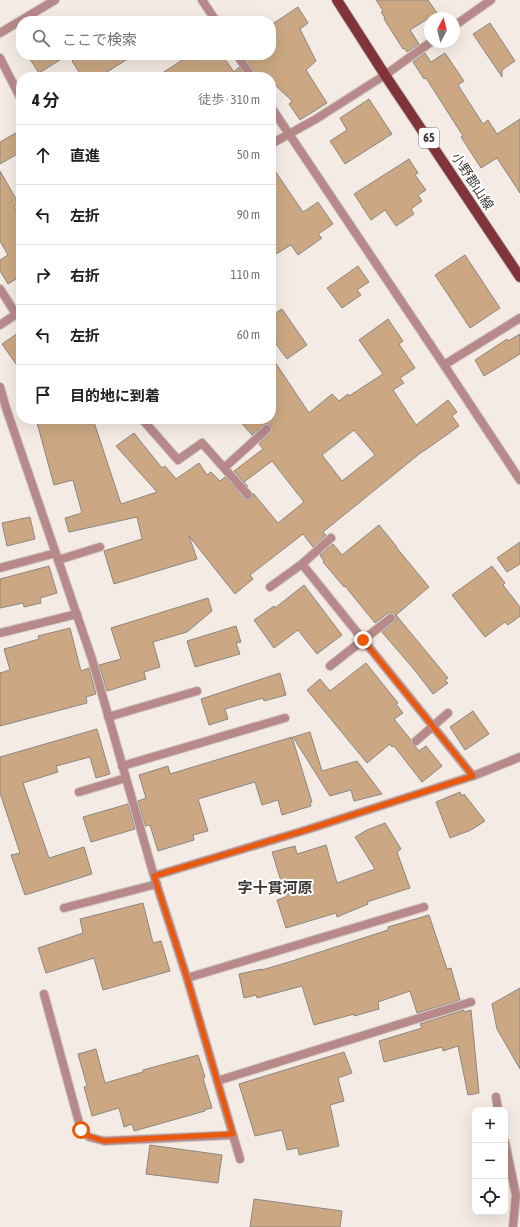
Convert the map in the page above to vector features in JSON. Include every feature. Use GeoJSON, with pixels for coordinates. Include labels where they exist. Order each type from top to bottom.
{"type":"FeatureCollection","features":[{"type":"Feature","properties":{"kind":"main road","name":"小野郡山線"},"geometry":{"type":"LineString","coordinates":[[337,0],[520,277]]}},
{"type":"Feature","properties":{"kind":"street"},"geometry":{"type":"LineString","coordinates":[[28,16],[55,0]]}},
{"type":"Feature","properties":{"kind":"street"},"geometry":{"type":"LineString","coordinates":[[202,0],[213,16]]}},
{"type":"Feature","properties":{"kind":"street"},"geometry":{"type":"LineString","coordinates":[[460,22],[490,0]]}},
{"type":"Feature","properties":{"kind":"street"},"geometry":{"type":"LineString","coordinates":[[0,33],[16,23]]}},
{"type":"Feature","properties":{"kind":"street"},"geometry":{"type":"LineString","coordinates":[[276,141],[316,119],[386,75],[424,47]]}},
{"type":"Feature","properties":{"kind":"street"},"geometry":{"type":"LineString","coordinates":[[0,58],[16,89]]}},
{"type":"Feature","properties":{"kind":"street"},"geometry":{"type":"LineString","coordinates":[[241,60],[249,72]]}},
{"type":"Feature","properties":{"kind":"street"},"geometry":{"type":"LineString","coordinates":[[276,115],[520,480]]}},
{"type":"Feature","properties":{"kind":"street"},"geometry":{"type":"LineString","coordinates":[[0,289],[16,309]]}},
{"type":"Feature","properties":{"kind":"street"},"geometry":{"type":"LineString","coordinates":[[0,325],[16,313]]}},
{"type":"Feature","properties":{"kind":"street"},"geometry":{"type":"LineString","coordinates":[[444,365],[520,318]]}},
{"type":"Feature","properties":{"kind":"street"},"geometry":{"type":"LineString","coordinates":[[0,387],[3,408],[92,658],[154,876],[187,978],[240,1159]]}},
{"type":"Feature","properties":{"kind":"street"},"geometry":{"type":"LineString","coordinates":[[146,424],[178,460],[202,443],[248,495]]}},
{"type":"Feature","properties":{"kind":"street"},"geometry":{"type":"LineString","coordinates":[[224,468],[267,429]]}},
{"type":"Feature","properties":{"kind":"street"},"geometry":{"type":"LineString","coordinates":[[270,587],[302,564],[332,538]]}},
{"type":"Feature","properties":{"kind":"street"},"geometry":{"type":"LineString","coordinates":[[0,568],[100,547]]}},
{"type":"Feature","properties":{"kind":"street"},"geometry":{"type":"LineString","coordinates":[[302,564],[473,776]]}},
{"type":"Feature","properties":{"kind":"street"},"geometry":{"type":"LineString","coordinates":[[0,633],[77,614]]}},
{"type":"Feature","properties":{"kind":"street"},"geometry":{"type":"LineString","coordinates":[[330,666],[391,618]]}},
{"type":"Feature","properties":{"kind":"street"},"geometry":{"type":"LineString","coordinates":[[108,717],[197,691]]}},
{"type":"Feature","properties":{"kind":"street"},"geometry":{"type":"LineString","coordinates":[[416,741],[448,713]]}},
{"type":"Feature","properties":{"kind":"street"},"geometry":{"type":"LineString","coordinates":[[122,766],[285,718]]}},
{"type":"Feature","properties":{"kind":"street"},"geometry":{"type":"LineString","coordinates":[[154,876],[306,830],[473,776],[520,757]]}},
{"type":"Feature","properties":{"kind":"street"},"geometry":{"type":"LineString","coordinates":[[79,792],[126,778]]}},
{"type":"Feature","properties":{"kind":"street"},"geometry":{"type":"LineString","coordinates":[[64,908],[157,884]]}},
{"type":"Feature","properties":{"kind":"street"},"geometry":{"type":"LineString","coordinates":[[187,978],[424,907]]}},
{"type":"Feature","properties":{"kind":"street"},"geometry":{"type":"LineString","coordinates":[[44,994],[81,1130],[89,1136],[104,1141],[233,1134]]}},
{"type":"Feature","properties":{"kind":"street"},"geometry":{"type":"LineString","coordinates":[[217,1081],[470,1002]]}},
{"type":"Feature","properties":{"kind":"street"},"geometry":{"type":"LineString","coordinates":[[496,1097],[498,1107]]}},
{"type":"Feature","properties":{"kind":"street"},"geometry":{"type":"LineString","coordinates":[[505,1143],[516,1195],[513,1227]]}},
{"type":"Feature","properties":{"kind":"building"},"geometry":{"type":"Polygon","coordinates":[[[376,0],[428,0],[436,12],[424,12],[424,21],[410,30],[419,44],[407,52],[404,48],[403,49],[384,19],[385,18],[381,12],[383,11],[376,0]]]}},
{"type":"Feature","properties":{"kind":"building"},"geometry":{"type":"Polygon","coordinates":[[[298,7],[308,23],[300,29],[316,61],[306,70],[327,103],[300,120],[289,104],[292,101],[276,86],[276,72],[254,72],[247,60],[276,60],[276,22],[298,7]]]}},
{"type":"Feature","properties":{"kind":"building"},"geometry":{"type":"Polygon","coordinates":[[[490,23],[515,61],[502,70],[502,77],[473,34],[490,23]]]}},
{"type":"Feature","properties":{"kind":"building"},"geometry":{"type":"Polygon","coordinates":[[[425,53],[431,62],[445,53],[464,81],[458,85],[483,124],[488,120],[497,134],[520,119],[520,193],[497,158],[481,168],[461,137],[463,136],[426,78],[424,79],[413,62],[425,53]]]}},
{"type":"Feature","properties":{"kind":"building"},"geometry":{"type":"Polygon","coordinates":[[[30,60],[60,60],[41,72],[38,72],[30,60]]]}},
{"type":"Feature","properties":{"kind":"building"},"geometry":{"type":"Polygon","coordinates":[[[126,60],[107,72],[79,72],[72,61],[126,60]]]}},
{"type":"Feature","properties":{"kind":"building"},"geometry":{"type":"Polygon","coordinates":[[[182,60],[226,60],[234,72],[164,72],[182,60]]]}},
{"type":"Feature","properties":{"kind":"building"},"geometry":{"type":"Polygon","coordinates":[[[239,67],[242,72],[234,72],[239,67]]]}},
{"type":"Feature","properties":{"kind":"building"},"geometry":{"type":"Polygon","coordinates":[[[369,99],[392,134],[345,164],[330,141],[347,130],[340,118],[369,99]]]}},
{"type":"Feature","properties":{"kind":"building"},"geometry":{"type":"Polygon","coordinates":[[[16,133],[16,155],[0,164],[0,142],[16,133]]]}},
{"type":"Feature","properties":{"kind":"building"},"geometry":{"type":"Polygon","coordinates":[[[409,159],[418,173],[415,175],[426,190],[418,195],[422,201],[411,209],[414,214],[396,226],[385,210],[371,220],[354,194],[409,159]]]}},
{"type":"Feature","properties":{"kind":"building"},"geometry":{"type":"Polygon","coordinates":[[[0,171],[16,199],[16,206],[14,207],[16,210],[16,279],[8,284],[0,271],[0,260],[8,255],[0,241],[0,171]]]}},
{"type":"Feature","properties":{"kind":"building"},"geometry":{"type":"Polygon","coordinates":[[[276,172],[303,212],[318,202],[333,224],[318,234],[322,238],[298,255],[291,245],[276,254],[276,172]]]}},
{"type":"Feature","properties":{"kind":"building"},"geometry":{"type":"Polygon","coordinates":[[[465,255],[500,308],[470,328],[435,275],[465,255]]]}},
{"type":"Feature","properties":{"kind":"building"},"geometry":{"type":"Polygon","coordinates":[[[358,266],[369,282],[357,290],[361,295],[342,308],[327,288],[358,266]]]}},
{"type":"Feature","properties":{"kind":"building"},"geometry":{"type":"Polygon","coordinates":[[[282,309],[307,345],[287,359],[276,344],[276,313],[282,309]]]}},
{"type":"Feature","properties":{"kind":"building"},"geometry":{"type":"Polygon","coordinates":[[[388,319],[403,341],[399,344],[415,368],[400,378],[404,383],[393,390],[416,425],[448,400],[457,412],[452,416],[459,426],[423,451],[323,532],[326,535],[313,547],[303,534],[250,575],[253,579],[235,594],[189,536],[197,559],[114,584],[104,551],[142,539],[137,517],[69,532],[65,518],[82,513],[73,480],[54,485],[37,424],[95,424],[121,504],[157,492],[116,446],[134,433],[162,468],[165,466],[176,479],[199,463],[207,475],[211,472],[220,481],[225,477],[246,500],[252,499],[253,493],[278,523],[304,502],[272,461],[244,482],[248,487],[234,471],[263,449],[259,444],[272,430],[271,425],[265,424],[276,424],[276,364],[309,413],[332,394],[339,401],[348,394],[349,396],[383,374],[359,340],[388,319]],[[354,430],[322,455],[342,481],[375,455],[354,430]]]}},
{"type":"Feature","properties":{"kind":"building"},"geometry":{"type":"Polygon","coordinates":[[[16,334],[16,364],[2,344],[16,334]]]}},
{"type":"Feature","properties":{"kind":"building"},"geometry":{"type":"Polygon","coordinates":[[[520,334],[520,354],[484,376],[475,360],[507,339],[508,341],[520,334]]]}},
{"type":"Feature","properties":{"kind":"building"},"geometry":{"type":"Polygon","coordinates":[[[242,424],[265,424],[252,435],[242,424]]]}},
{"type":"Feature","properties":{"kind":"building"},"geometry":{"type":"Polygon","coordinates":[[[30,517],[35,539],[7,546],[2,523],[30,517]]]}},
{"type":"Feature","properties":{"kind":"building"},"geometry":{"type":"Polygon","coordinates":[[[379,525],[429,587],[396,615],[448,678],[445,680],[448,683],[433,694],[382,632],[396,620],[395,614],[388,613],[375,623],[323,562],[324,561],[320,555],[333,544],[342,555],[379,525]]]}},
{"type":"Feature","properties":{"kind":"building"},"geometry":{"type":"Polygon","coordinates":[[[520,542],[520,564],[507,572],[497,558],[520,542]]]}},
{"type":"Feature","properties":{"kind":"building"},"geometry":{"type":"Polygon","coordinates":[[[49,566],[57,593],[40,598],[41,603],[24,607],[23,603],[0,608],[0,579],[49,566]]]}},
{"type":"Feature","properties":{"kind":"building"},"geometry":{"type":"Polygon","coordinates":[[[492,566],[505,583],[503,585],[520,607],[520,616],[508,625],[505,622],[485,637],[452,595],[492,566]]]}},
{"type":"Feature","properties":{"kind":"building"},"geometry":{"type":"Polygon","coordinates":[[[304,585],[342,635],[317,654],[298,630],[274,648],[254,620],[274,606],[275,608],[304,585]]]}},
{"type":"Feature","properties":{"kind":"building"},"geometry":{"type":"Polygon","coordinates":[[[208,598],[212,611],[187,632],[153,642],[160,667],[144,672],[146,679],[107,691],[99,665],[121,659],[111,628],[208,598]]]}},
{"type":"Feature","properties":{"kind":"building"},"geometry":{"type":"Polygon","coordinates":[[[236,626],[241,642],[236,643],[240,654],[195,667],[187,641],[236,626]]]}},
{"type":"Feature","properties":{"kind":"building"},"geometry":{"type":"Polygon","coordinates":[[[70,628],[81,671],[89,668],[96,694],[86,697],[87,703],[0,726],[0,673],[10,670],[4,649],[39,639],[38,636],[70,628]]]}},
{"type":"Feature","properties":{"kind":"building"},"geometry":{"type":"Polygon","coordinates":[[[366,663],[398,703],[396,704],[403,713],[394,719],[411,740],[412,744],[419,751],[426,746],[442,766],[422,782],[394,746],[392,747],[390,744],[367,763],[307,690],[320,679],[330,691],[366,663]]]}},
{"type":"Feature","properties":{"kind":"building"},"geometry":{"type":"Polygon","coordinates":[[[280,673],[286,695],[264,701],[263,698],[225,709],[228,719],[209,725],[201,699],[280,673]]]}},
{"type":"Feature","properties":{"kind":"building"},"geometry":{"type":"Polygon","coordinates":[[[473,711],[489,734],[465,750],[450,727],[473,711]]]}},
{"type":"Feature","properties":{"kind":"building"},"geometry":{"type":"Polygon","coordinates":[[[97,729],[110,774],[96,778],[90,757],[56,766],[58,772],[23,783],[49,858],[84,847],[92,874],[25,895],[11,855],[20,853],[0,793],[0,757],[97,729]]]}},
{"type":"Feature","properties":{"kind":"building"},"geometry":{"type":"Polygon","coordinates":[[[310,732],[322,771],[357,761],[382,794],[354,801],[351,790],[330,796],[293,737],[310,732]]]}},
{"type":"Feature","properties":{"kind":"building"},"geometry":{"type":"Polygon","coordinates":[[[292,737],[312,802],[310,802],[311,806],[282,815],[278,800],[262,805],[255,782],[198,799],[208,831],[193,835],[194,840],[158,851],[150,825],[145,826],[138,801],[146,798],[139,775],[168,766],[170,774],[292,737]]]}},
{"type":"Feature","properties":{"kind":"building"},"geometry":{"type":"Polygon","coordinates":[[[460,792],[462,796],[464,794],[485,821],[471,830],[450,838],[436,802],[460,792]]]}},
{"type":"Feature","properties":{"kind":"building"},"geometry":{"type":"Polygon","coordinates":[[[128,804],[135,829],[91,842],[83,817],[128,804]]]}},
{"type":"Feature","properties":{"kind":"building"},"geometry":{"type":"Polygon","coordinates":[[[385,823],[401,849],[397,852],[410,888],[367,902],[368,904],[337,917],[336,913],[286,928],[277,900],[286,897],[272,852],[295,846],[297,854],[326,845],[337,883],[375,869],[355,837],[367,830],[385,823]]]}},
{"type":"Feature","properties":{"kind":"building"},"geometry":{"type":"Polygon","coordinates":[[[143,903],[153,943],[161,941],[170,971],[103,990],[94,958],[46,973],[38,948],[83,933],[80,919],[143,903]]]}},
{"type":"Feature","properties":{"kind":"building"},"geometry":{"type":"Polygon","coordinates":[[[429,915],[447,969],[451,968],[460,1000],[417,1013],[410,991],[378,1002],[379,1009],[314,1025],[302,986],[257,998],[256,995],[244,998],[239,974],[262,970],[292,961],[388,930],[388,927],[429,915]]]}},
{"type":"Feature","properties":{"kind":"building"},"geometry":{"type":"Polygon","coordinates":[[[520,988],[520,1069],[497,1029],[492,1004],[520,988]]]}},
{"type":"Feature","properties":{"kind":"building"},"geometry":{"type":"Polygon","coordinates":[[[464,1010],[464,1012],[471,1010],[479,1093],[468,1095],[458,1046],[443,1051],[442,1047],[384,1062],[379,1041],[422,1028],[420,1024],[464,1010]]]}},
{"type":"Feature","properties":{"kind":"building"},"geometry":{"type":"Polygon","coordinates":[[[96,1049],[105,1083],[143,1072],[143,1070],[198,1055],[212,1108],[134,1131],[132,1124],[124,1127],[119,1108],[92,1116],[84,1087],[87,1086],[78,1054],[96,1049]]]}},
{"type":"Feature","properties":{"kind":"building"},"geometry":{"type":"Polygon","coordinates":[[[344,1052],[352,1073],[338,1078],[344,1101],[330,1105],[339,1146],[299,1155],[298,1148],[287,1150],[282,1130],[255,1136],[239,1084],[344,1052]]]}},
{"type":"Feature","properties":{"kind":"building"},"geometry":{"type":"Polygon","coordinates":[[[150,1145],[222,1155],[218,1183],[146,1174],[150,1145]]]}},
{"type":"Feature","properties":{"kind":"building"},"geometry":{"type":"Polygon","coordinates":[[[254,1199],[342,1211],[340,1227],[250,1227],[254,1199]]]}},
{"type":"Feature","properties":{"kind":"district","name":"字十貫河原"},"geometry":{"type":"Point","coordinates":[275,888]}},
{"type":"Feature","properties":{"kind":"route"},"geometry":{"type":"LineString","coordinates":[[81,1130],[89,1136],[104,1141],[233,1134],[187,978],[154,876],[306,830],[473,776],[363,640]]}}]}
